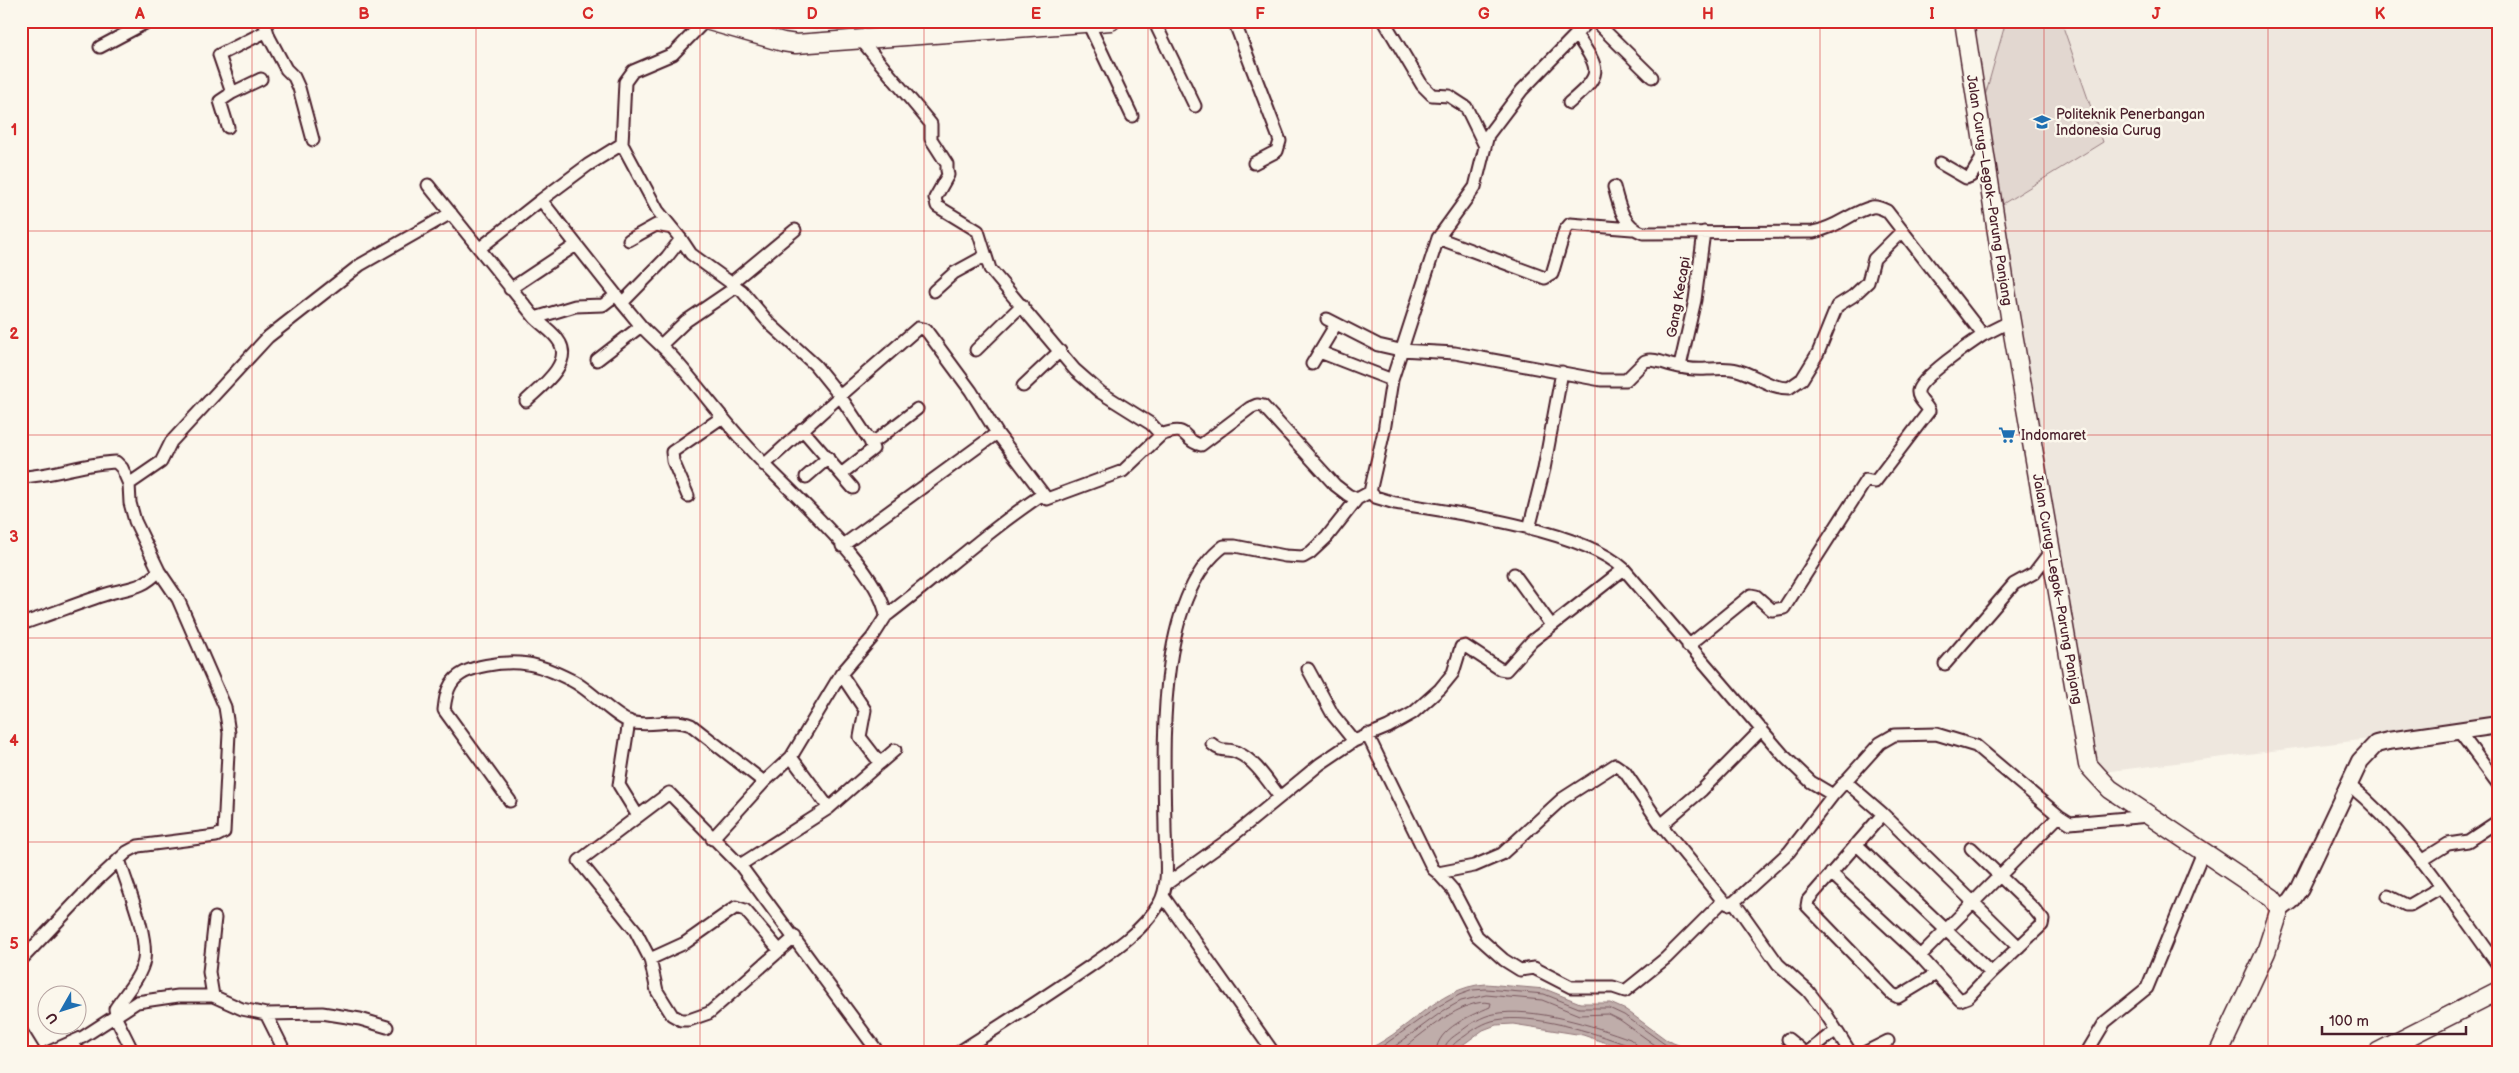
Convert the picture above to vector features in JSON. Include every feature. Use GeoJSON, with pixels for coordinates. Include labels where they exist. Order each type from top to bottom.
{"type":"FeatureCollection","features":[{"type":"Feature","properties":{"kind":"main road"},"geometry":{"type":"LineString","coordinates":[[707,21],[789,43],[861,40],[1111,21]]}},
{"type":"Feature","properties":{"kind":"main road","name":"Jalan Curug–Legok–Parung Panjang"},"geometry":{"type":"LineString","coordinates":[[1964,21],[2010,316],[2036,456],[2050,552],[2088,765],[2105,785],[2272,898],[2280,909]]}},
{"type":"Feature","properties":{"kind":"main road"},"geometry":{"type":"LineString","coordinates":[[2220,1052],[2266,952],[2280,909]]}},
{"type":"Feature","properties":{"kind":"main road"},"geometry":{"type":"LineString","coordinates":[[2378,1052],[2408,1045],[2498,990]]}},
{"type":"Feature","properties":{"kind":"street"},"geometry":{"type":"LineString","coordinates":[[100,48],[149,21]]}},
{"type":"Feature","properties":{"kind":"street"},"geometry":{"type":"LineString","coordinates":[[707,21],[667,59],[645,64],[628,76],[625,82],[622,144],[658,211],[691,254],[733,285],[770,324],[815,364],[840,396],[873,448],[842,474]]}},
{"type":"Feature","properties":{"kind":"street"},"geometry":{"type":"LineString","coordinates":[[1154,21],[1195,106]]}},
{"type":"Feature","properties":{"kind":"street"},"geometry":{"type":"LineString","coordinates":[[1234,21],[1280,142],[1277,151],[1254,163]]}},
{"type":"Feature","properties":{"kind":"street"},"geometry":{"type":"LineString","coordinates":[[1384,21],[1422,85],[1432,94],[1448,96],[1466,107],[1485,146]]}},
{"type":"Feature","properties":{"kind":"street"},"geometry":{"type":"LineString","coordinates":[[1273,1052],[1164,891],[1166,704],[1175,631],[1199,573],[1214,553],[1224,546],[1294,557],[1310,554],[1357,499],[1370,492],[1384,431],[1392,380],[1400,350],[1430,270],[1438,238],[1475,187],[1488,135],[1522,90],[1577,36],[1589,21]]}},
{"type":"Feature","properties":{"kind":"street"},"geometry":{"type":"LineString","coordinates":[[1595,21],[1652,77]]}},
{"type":"Feature","properties":{"kind":"street"},"geometry":{"type":"LineString","coordinates":[[1088,23],[1132,116]]}},
{"type":"Feature","properties":{"kind":"street"},"geometry":{"type":"LineString","coordinates":[[232,93],[219,55],[265,26],[286,69],[294,77],[299,88],[313,140]]}},
{"type":"Feature","properties":{"kind":"street"},"geometry":{"type":"LineString","coordinates":[[1569,103],[1587,87],[1596,72],[1594,62],[1577,36]]}},
{"type":"Feature","properties":{"kind":"street"},"geometry":{"type":"LineString","coordinates":[[861,40],[931,124],[931,139],[947,164],[948,170],[948,175],[935,198],[935,202],[942,209],[978,231],[990,269],[1075,370],[1100,392],[1150,424],[1161,435]]}},
{"type":"Feature","properties":{"kind":"street"},"geometry":{"type":"LineString","coordinates":[[228,127],[220,101],[261,79]]}},
{"type":"Feature","properties":{"kind":"street"},"geometry":{"type":"LineString","coordinates":[[480,248],[588,165],[622,144]]}},
{"type":"Feature","properties":{"kind":"street"},"geometry":{"type":"LineString","coordinates":[[1940,163],[1966,178],[1971,176],[1985,153]]}},
{"type":"Feature","properties":{"kind":"street"},"geometry":{"type":"LineString","coordinates":[[428,185],[480,248],[510,289],[535,318],[557,339],[562,353],[556,371],[526,401]]}},
{"type":"Feature","properties":{"kind":"street"},"geometry":{"type":"LineString","coordinates":[[1614,187],[1619,206],[1632,229]]}},
{"type":"Feature","properties":{"kind":"street"},"geometry":{"type":"LineString","coordinates":[[541,200],[641,326],[661,344],[721,418],[842,546],[875,586],[880,594],[886,616]]}},
{"type":"Feature","properties":{"kind":"street"},"geometry":{"type":"LineString","coordinates":[[1438,238],[1545,278],[1552,274],[1565,230],[1570,224],[1632,229],[1643,232],[1828,230],[1872,207],[1882,208],[1887,211],[1983,335]]}},
{"type":"Feature","properties":{"kind":"street"},"geometry":{"type":"LineString","coordinates":[[129,484],[161,462],[171,442],[268,337],[360,265],[451,213]]}},
{"type":"Feature","properties":{"kind":"street"},"geometry":{"type":"LineString","coordinates":[[629,240],[656,225],[672,228]]}},
{"type":"Feature","properties":{"kind":"street"},"geometry":{"type":"LineString","coordinates":[[661,344],[686,321],[733,285],[795,230]]}},
{"type":"Feature","properties":{"kind":"street"},"geometry":{"type":"LineString","coordinates":[[1312,364],[1320,352],[1332,321],[1378,345],[1400,350],[1455,353],[1601,380],[1621,382],[1631,376],[1641,364],[1648,360],[1708,369],[1730,368],[1763,383],[1784,388],[1793,387],[1802,379],[1818,353],[1837,306],[1853,296],[1868,282],[1874,259],[1902,231]]}},
{"type":"Feature","properties":{"kind":"street","name":"Gang Kecapi"},"geometry":{"type":"LineString","coordinates":[[1680,366],[1695,300],[1704,232]]}},
{"type":"Feature","properties":{"kind":"street"},"geometry":{"type":"LineString","coordinates":[[535,318],[575,306],[602,306],[619,299],[667,258],[681,239]]}},
{"type":"Feature","properties":{"kind":"street"},"geometry":{"type":"LineString","coordinates":[[510,289],[576,245]]}},
{"type":"Feature","properties":{"kind":"street"},"geometry":{"type":"LineString","coordinates":[[934,291],[954,273],[985,256]]}},
{"type":"Feature","properties":{"kind":"street"},"geometry":{"type":"LineString","coordinates":[[976,350],[1022,305]]}},
{"type":"Feature","properties":{"kind":"street"},"geometry":{"type":"LineString","coordinates":[[1688,646],[1751,595],[1756,596],[1772,610],[1784,608],[1866,480],[1875,482],[1929,411],[1918,396],[1921,385],[1949,359],[1983,335],[2005,324],[2010,316]]}},
{"type":"Feature","properties":{"kind":"street"},"geometry":{"type":"LineString","coordinates":[[597,360],[641,326]]}},
{"type":"Feature","properties":{"kind":"street"},"geometry":{"type":"LineString","coordinates":[[764,465],[802,429],[921,328],[932,336],[971,391],[997,433],[1047,499],[1124,470],[1161,435],[1174,430],[1180,431],[1196,444],[1201,445],[1250,408],[1257,405],[1263,406],[1335,485],[1357,499]]}},
{"type":"Feature","properties":{"kind":"street"},"geometry":{"type":"LineString","coordinates":[[1023,386],[1060,351]]}},
{"type":"Feature","properties":{"kind":"street"},"geometry":{"type":"LineString","coordinates":[[1320,352],[1392,380]]}},
{"type":"Feature","properties":{"kind":"street"},"geometry":{"type":"LineString","coordinates":[[1528,529],[1544,469],[1562,372]]}},
{"type":"Feature","properties":{"kind":"street"},"geometry":{"type":"LineString","coordinates":[[870,441],[878,439],[917,409]]}},
{"type":"Feature","properties":{"kind":"street"},"geometry":{"type":"LineString","coordinates":[[688,496],[672,460],[672,452],[721,418]]}},
{"type":"Feature","properties":{"kind":"street"},"geometry":{"type":"LineString","coordinates":[[802,429],[853,488]]}},
{"type":"Feature","properties":{"kind":"street"},"geometry":{"type":"LineString","coordinates":[[842,546],[997,433]]}},
{"type":"Feature","properties":{"kind":"street"},"geometry":{"type":"LineString","coordinates":[[806,477],[828,458]]}},
{"type":"Feature","properties":{"kind":"street"},"geometry":{"type":"LineString","coordinates":[[21,477],[37,477],[92,463],[116,462],[122,468],[129,484],[130,503],[135,521],[159,571],[178,599],[225,707],[228,721],[225,829],[216,836],[138,846],[127,852],[21,960]]}},
{"type":"Feature","properties":{"kind":"street"},"geometry":{"type":"LineString","coordinates":[[1370,492],[1375,497],[1395,503],[1528,529],[1609,556],[1624,569],[1784,756],[1811,782],[1833,795]]}},
{"type":"Feature","properties":{"kind":"street"},"geometry":{"type":"LineString","coordinates":[[712,839],[764,782],[791,757],[841,674],[872,638],[886,616],[949,568],[992,529],[1043,494]]}},
{"type":"Feature","properties":{"kind":"street"},"geometry":{"type":"LineString","coordinates":[[1945,664],[2010,589],[2021,579],[2034,573],[2050,552]]}},
{"type":"Feature","properties":{"kind":"street"},"geometry":{"type":"LineString","coordinates":[[959,1052],[1099,960],[1142,926],[1164,891],[1320,764],[1354,741],[1367,734],[1388,727],[1413,713],[1453,673],[1461,647],[1465,646],[1500,669],[1506,670],[1532,641],[1624,569]]}},
{"type":"Feature","properties":{"kind":"street"},"geometry":{"type":"LineString","coordinates":[[21,624],[109,593],[135,589],[159,571]]}},
{"type":"Feature","properties":{"kind":"street"},"geometry":{"type":"LineString","coordinates":[[1514,574],[1551,625]]}},
{"type":"Feature","properties":{"kind":"street"},"geometry":{"type":"LineString","coordinates":[[510,801],[445,713],[446,694],[451,683],[462,675],[488,665],[530,664],[573,680],[629,721],[646,724],[679,722],[691,725],[764,782]]}},
{"type":"Feature","properties":{"kind":"street"},"geometry":{"type":"LineString","coordinates":[[1308,669],[1334,715],[1354,741]]}},
{"type":"Feature","properties":{"kind":"street"},"geometry":{"type":"LineString","coordinates":[[841,674],[866,713],[860,737],[880,763]]}},
{"type":"Feature","properties":{"kind":"street"},"geometry":{"type":"LineString","coordinates":[[629,721],[618,782],[619,788],[638,816]]}},
{"type":"Feature","properties":{"kind":"street"},"geometry":{"type":"LineString","coordinates":[[2280,909],[2291,902],[2300,888],[2360,761],[2376,744],[2498,725]]}},
{"type":"Feature","properties":{"kind":"street"},"geometry":{"type":"LineString","coordinates":[[1661,825],[1702,790],[1762,729]]}},
{"type":"Feature","properties":{"kind":"street"},"geometry":{"type":"LineString","coordinates":[[2458,730],[2498,784]]}},
{"type":"Feature","properties":{"kind":"street"},"geometry":{"type":"LineString","coordinates":[[1367,734],[1436,871],[1453,890],[1477,936],[1489,948],[1520,970],[1534,968],[1571,987],[1613,987],[1625,991],[1789,852],[1833,795],[1880,743],[1889,737],[1919,733],[1936,734],[1976,746],[2059,816],[2073,823],[2149,816]]}},
{"type":"Feature","properties":{"kind":"street"},"geometry":{"type":"LineString","coordinates":[[1212,744],[1223,751],[1233,751],[1240,754],[1252,763],[1280,797]]}},
{"type":"Feature","properties":{"kind":"street"},"geometry":{"type":"LineString","coordinates":[[740,865],[829,808],[896,750]]}},
{"type":"Feature","properties":{"kind":"street"},"geometry":{"type":"LineString","coordinates":[[791,757],[829,808]]}},
{"type":"Feature","properties":{"kind":"street"},"geometry":{"type":"LineString","coordinates":[[1436,871],[1438,873],[1474,866],[1502,854],[1562,799],[1615,764],[1620,766],[1661,825],[1729,902],[1778,964],[1808,991],[1850,1052]]}},
{"type":"Feature","properties":{"kind":"street"},"geometry":{"type":"LineString","coordinates":[[1846,781],[1883,814],[2019,947]]}},
{"type":"Feature","properties":{"kind":"street"},"geometry":{"type":"LineString","coordinates":[[2348,784],[2372,803],[2421,861],[2498,965]]}},
{"type":"Feature","properties":{"kind":"street"},"geometry":{"type":"LineString","coordinates":[[795,937],[709,1013],[689,1020],[681,1020],[672,1015],[662,1000],[650,959],[635,930],[580,863],[581,859],[668,793],[740,865],[795,937],[878,1052]]}},
{"type":"Feature","properties":{"kind":"street"},"geometry":{"type":"LineString","coordinates":[[1883,814],[1808,900],[1808,908],[1880,980],[1886,989],[1898,997],[1936,974]]}},
{"type":"Feature","properties":{"kind":"street"},"geometry":{"type":"LineString","coordinates":[[1920,956],[2059,816]]}},
{"type":"Feature","properties":{"kind":"street"},"geometry":{"type":"LineString","coordinates":[[2421,861],[2448,844],[2468,841],[2495,823]]}},
{"type":"Feature","properties":{"kind":"street"},"geometry":{"type":"LineString","coordinates":[[1856,844],[1991,973]]}},
{"type":"Feature","properties":{"kind":"street"},"geometry":{"type":"LineString","coordinates":[[1831,873],[1920,956],[1957,998],[1965,1000],[2042,925],[2043,920],[1971,848]]}},
{"type":"Feature","properties":{"kind":"street"},"geometry":{"type":"LineString","coordinates":[[2087,1052],[2105,1022],[2147,988],[2203,852]]}},
{"type":"Feature","properties":{"kind":"street"},"geometry":{"type":"LineString","coordinates":[[118,860],[142,934],[144,960],[115,1010],[115,1015],[133,1052]]}},
{"type":"Feature","properties":{"kind":"street"},"geometry":{"type":"LineString","coordinates":[[2388,896],[2406,905],[2410,905],[2441,887]]}},
{"type":"Feature","properties":{"kind":"street"},"geometry":{"type":"LineString","coordinates":[[650,959],[685,943],[736,907],[745,910],[780,951]]}},
{"type":"Feature","properties":{"kind":"street"},"geometry":{"type":"LineString","coordinates":[[213,996],[209,972],[215,918]]}},
{"type":"Feature","properties":{"kind":"street"},"geometry":{"type":"LineString","coordinates":[[49,1052],[83,1037],[115,1015],[144,1000],[213,996],[242,1009],[266,1014],[322,1013],[360,1019],[387,1026]]}},
{"type":"Feature","properties":{"kind":"street"},"geometry":{"type":"LineString","coordinates":[[266,1014],[285,1052]]}},
{"type":"Feature","properties":{"kind":"street"},"geometry":{"type":"LineString","coordinates":[[1808,1052],[1836,1030]]}},
{"type":"Feature","properties":{"kind":"street"},"geometry":{"type":"LineString","coordinates":[[21,1031],[34,1052]]}},
{"type":"Feature","properties":{"kind":"street"},"geometry":{"type":"LineString","coordinates":[[1788,1039],[1804,1052]]}},
{"type":"Feature","properties":{"kind":"street"},"geometry":{"type":"LineString","coordinates":[[1866,1052],[1888,1041]]}},
{"type":"Feature","properties":{"kind":"street"},"geometry":{"type":"LineString","coordinates":[[68,1044],[80,1052]]}},
{"type":"Feature","properties":{"kind":"shaded area"},"geometry":{"type":"Polygon","coordinates":[[[734,21],[939,21],[819,30],[734,21]]]}},
{"type":"Feature","properties":{"kind":"shaded area"},"geometry":{"type":"Polygon","coordinates":[[[1970,21],[2498,21],[2498,723],[2103,772],[2088,757],[1970,21]]]}},
{"type":"Feature","properties":{"kind":"shaded area","name":"Politeknik Penerbangan Indonesia Curug"},"geometry":{"type":"Polygon","coordinates":[[[2006,21],[2061,21],[2103,142],[2001,205],[1983,103],[2006,21]]]}},
{"type":"Feature","properties":{"kind":"water"},"geometry":{"type":"Polygon","coordinates":[[[1486,984],[1545,989],[1580,1003],[1610,1003],[1626,1010],[1668,1041],[1697,1052],[1632,1052],[1583,1035],[1513,1024],[1496,1025],[1483,1030],[1453,1052],[1361,1052],[1393,1035],[1436,1002],[1468,987],[1486,984]]]}},
{"type":"Feature","properties":{"kind":"place","name":"Politeknik Penerbangan Indonesia Curug"},"geometry":{"type":"Point","coordinates":[2042,122]}},
{"type":"Feature","properties":{"kind":"place","name":"Indomaret"},"geometry":{"type":"Point","coordinates":[2007,435]}}]}
